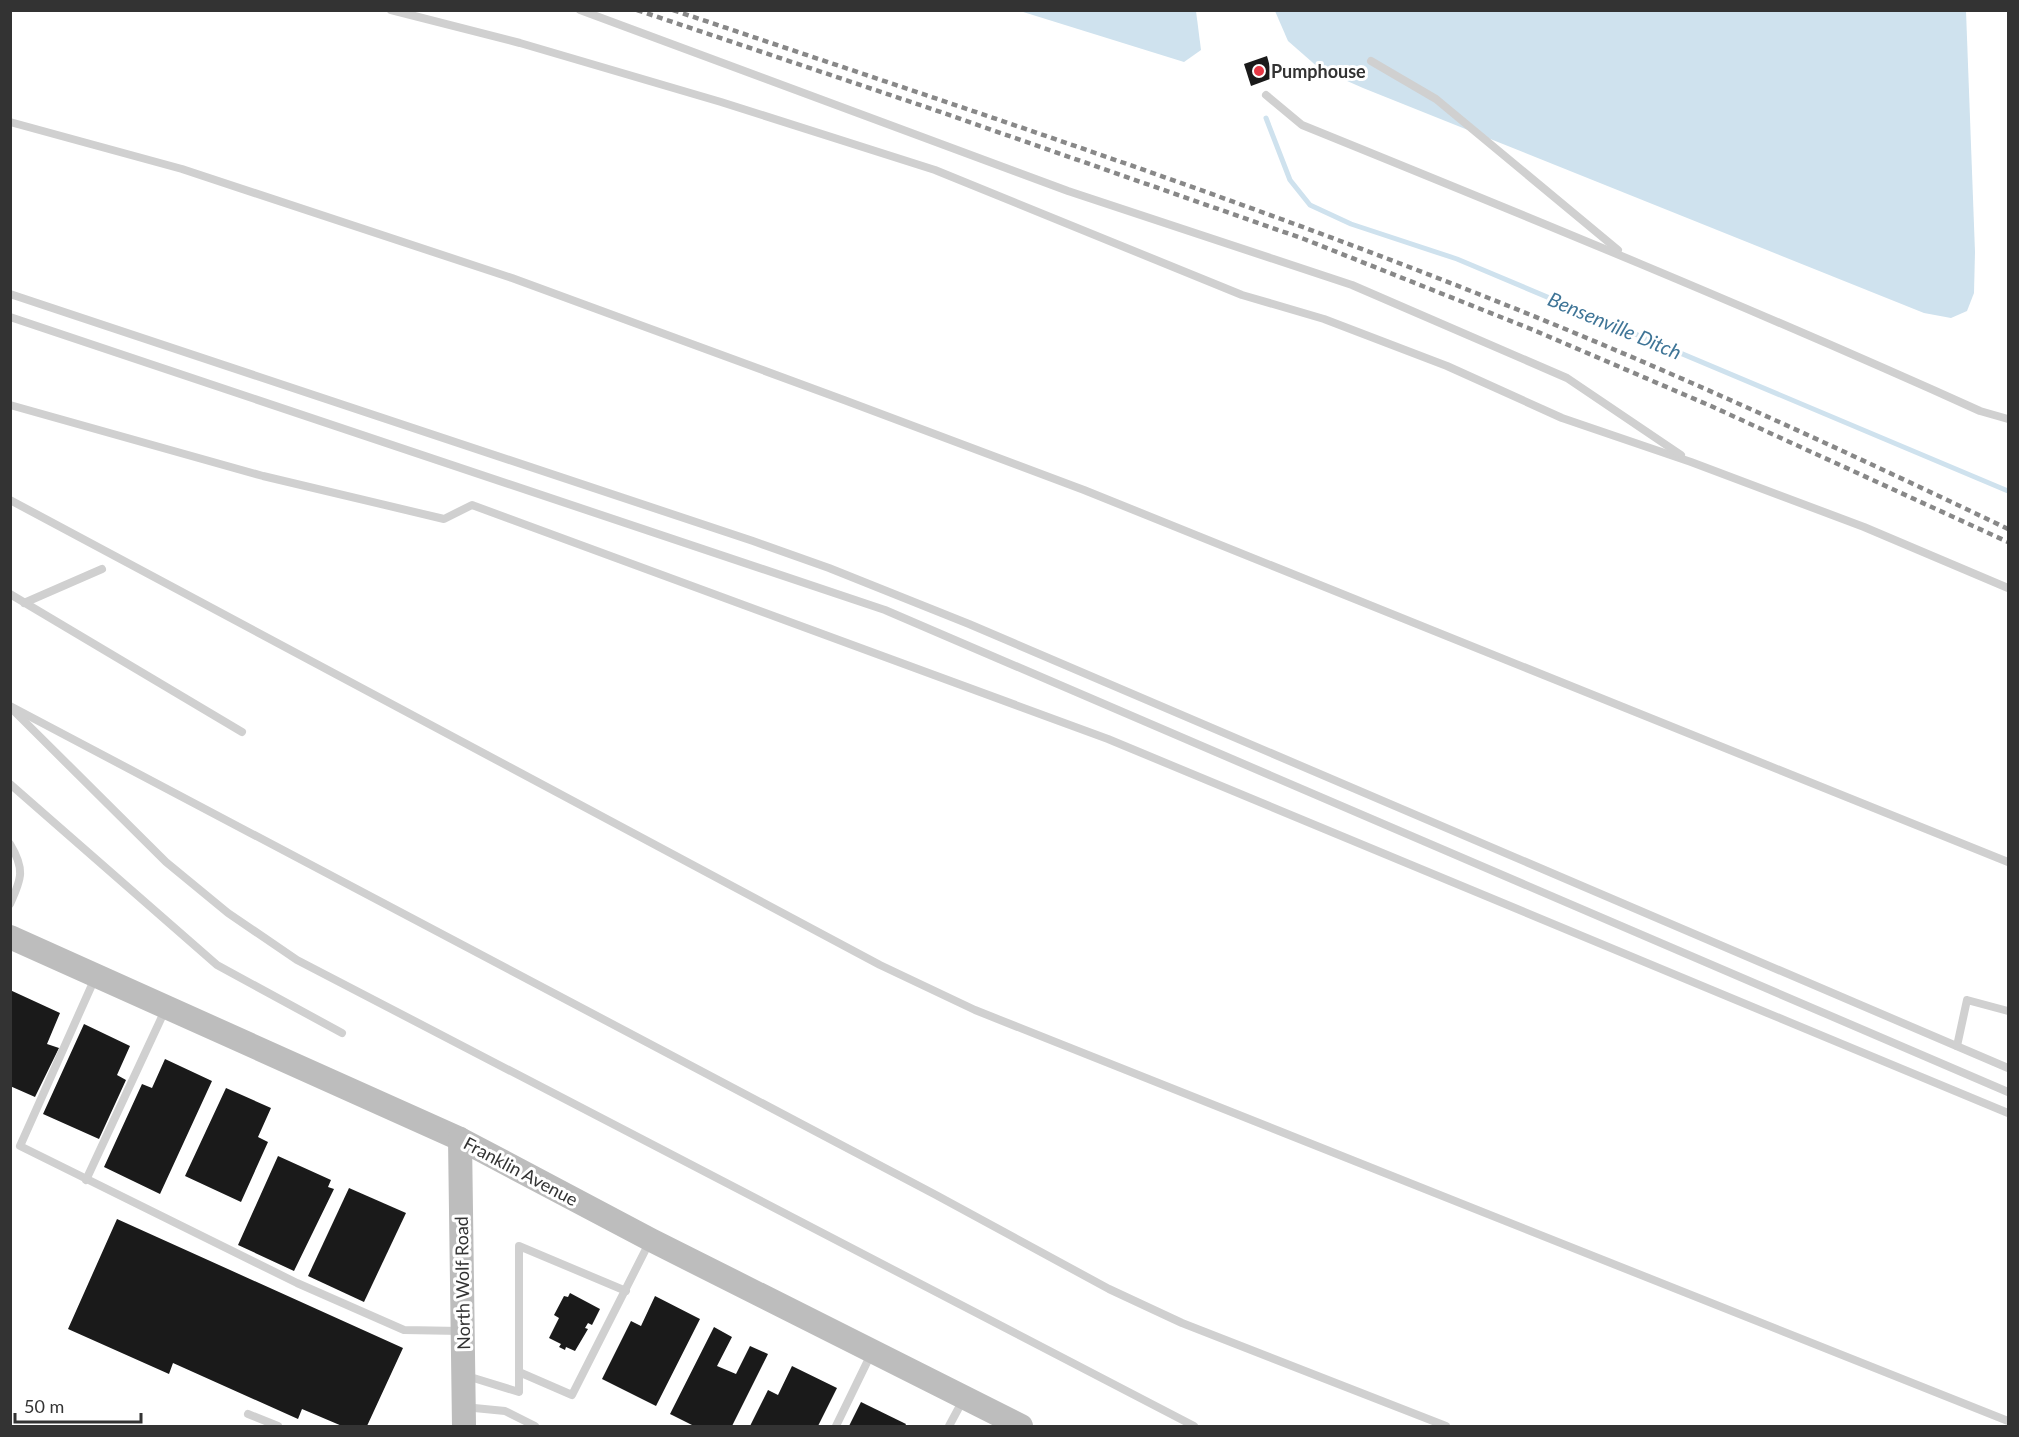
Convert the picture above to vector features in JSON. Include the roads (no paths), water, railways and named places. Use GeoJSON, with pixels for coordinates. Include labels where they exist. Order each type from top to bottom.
{"type":"FeatureCollection","features":[{"type":"Feature","properties":{"kind":"main road","name":"Franklin Avenue"},"geometry":{"type":"LineString","coordinates":[[10,937],[167,1005],[460,1139],[651,1240],[1021,1426]]}},
{"type":"Feature","properties":{"kind":"main road","name":"North Wolf Road"},"geometry":{"type":"LineString","coordinates":[[460,1139],[464,1417]]}},
{"type":"Feature","properties":{"kind":"lane"},"geometry":{"type":"LineString","coordinates":[[391,10],[532,46],[721,102],[935,170],[1242,295],[1324,319],[1447,366],[1562,418],[1691,462],[1864,527],[2008,588]]}},
{"type":"Feature","properties":{"kind":"lane"},"geometry":{"type":"LineString","coordinates":[[580,10],[1068,190],[1352,285],[1567,378],[1691,462]]}},
{"type":"Feature","properties":{"kind":"lane"},"geometry":{"type":"LineString","coordinates":[[1371,61],[1436,99],[1626,256]]}},
{"type":"Feature","properties":{"kind":"lane"},"geometry":{"type":"LineString","coordinates":[[1266,95],[1302,125],[1626,256],[1980,411],[2008,419]]}},
{"type":"Feature","properties":{"kind":"lane"},"geometry":{"type":"LineString","coordinates":[[10,122],[182,169],[512,278],[844,400],[1084,490],[2008,862]]}},
{"type":"Feature","properties":{"kind":"lane"},"geometry":{"type":"LineString","coordinates":[[10,294],[829,568],[969,624],[2008,1068]]}},
{"type":"Feature","properties":{"kind":"lane"},"geometry":{"type":"LineString","coordinates":[[10,317],[885,610],[2008,1092]]}},
{"type":"Feature","properties":{"kind":"lane"},"geometry":{"type":"LineString","coordinates":[[10,405],[263,476],[444,519],[472,505],[1108,739],[2008,1113]]}},
{"type":"Feature","properties":{"kind":"lane"},"geometry":{"type":"LineString","coordinates":[[10,500],[880,965],[964,1005],[2008,1420]]}},
{"type":"Feature","properties":{"kind":"lane"},"geometry":{"type":"LineString","coordinates":[[24,603],[102,569]]}},
{"type":"Feature","properties":{"kind":"lane"},"geometry":{"type":"LineString","coordinates":[[10,594],[242,732]]}},
{"type":"Feature","properties":{"kind":"lane"},"geometry":{"type":"LineString","coordinates":[[10,707],[166,862],[228,913],[297,960],[1194,1426]]}},
{"type":"Feature","properties":{"kind":"lane"},"geometry":{"type":"LineString","coordinates":[[10,707],[936,1195],[1109,1289],[1182,1323],[1446,1426]]}},
{"type":"Feature","properties":{"kind":"lane"},"geometry":{"type":"LineString","coordinates":[[10,784],[217,965],[342,1033]]}},
{"type":"Feature","properties":{"kind":"lane"},"geometry":{"type":"LineString","coordinates":[[10,844],[21,862],[20,883],[10,904]]}},
{"type":"Feature","properties":{"kind":"lane"},"geometry":{"type":"LineString","coordinates":[[96,974],[20,1146],[297,1283],[405,1330],[462,1331]]}},
{"type":"Feature","properties":{"kind":"lane"},"geometry":{"type":"LineString","coordinates":[[1957,1046],[1967,1000],[2008,1011]]}},
{"type":"Feature","properties":{"kind":"lane"},"geometry":{"type":"LineString","coordinates":[[86,1180],[167,1005]]}},
{"type":"Feature","properties":{"kind":"lane"},"geometry":{"type":"LineString","coordinates":[[519,1372],[572,1395],[651,1240]]}},
{"type":"Feature","properties":{"kind":"lane"},"geometry":{"type":"LineString","coordinates":[[463,1375],[519,1392],[519,1246],[626,1291]]}},
{"type":"Feature","properties":{"kind":"lane"},"geometry":{"type":"LineString","coordinates":[[836,1426],[872,1352]]}},
{"type":"Feature","properties":{"kind":"lane"},"geometry":{"type":"LineString","coordinates":[[949,1426],[964,1398]]}},
{"type":"Feature","properties":{"kind":"lane"},"geometry":{"type":"LineString","coordinates":[[464,1417],[505,1411],[535,1426]]}},
{"type":"Feature","properties":{"kind":"lane"},"geometry":{"type":"LineString","coordinates":[[248,1414],[278,1426]]}},
{"type":"Feature","properties":{"kind":"water"},"geometry":{"type":"Polygon","coordinates":[[[1020,11],[1196,11],[1201,50],[1184,62],[1020,11]]]}},
{"type":"Feature","properties":{"kind":"water"},"geometry":{"type":"Polygon","coordinates":[[[1275,11],[1966,11],[1975,252],[1974,293],[1967,311],[1951,318],[1924,313],[1363,88],[1320,69],[1288,41],[1275,11]]]}},
{"type":"Feature","properties":{"kind":"waterway","name":"Bensenville Ditch"},"geometry":{"type":"LineString","coordinates":[[1266,118],[1290,180],[1310,205],[1351,224],[1457,259],[2008,491]]}},
{"type":"Feature","properties":{"kind":"railway"},"geometry":{"type":"LineString","coordinates":[[637,10],[932,109],[1304,239],[1531,329],[1711,406],[2008,542]]}},
{"type":"Feature","properties":{"kind":"railway"},"geometry":{"type":"LineString","coordinates":[[673,10],[1130,165],[1357,247],[1582,336],[1690,382],[2008,529]]}},
{"type":"Feature","properties":{"kind":"place","name":"Pumphouse"},"geometry":{"type":"Point","coordinates":[1259,71]}}]}
